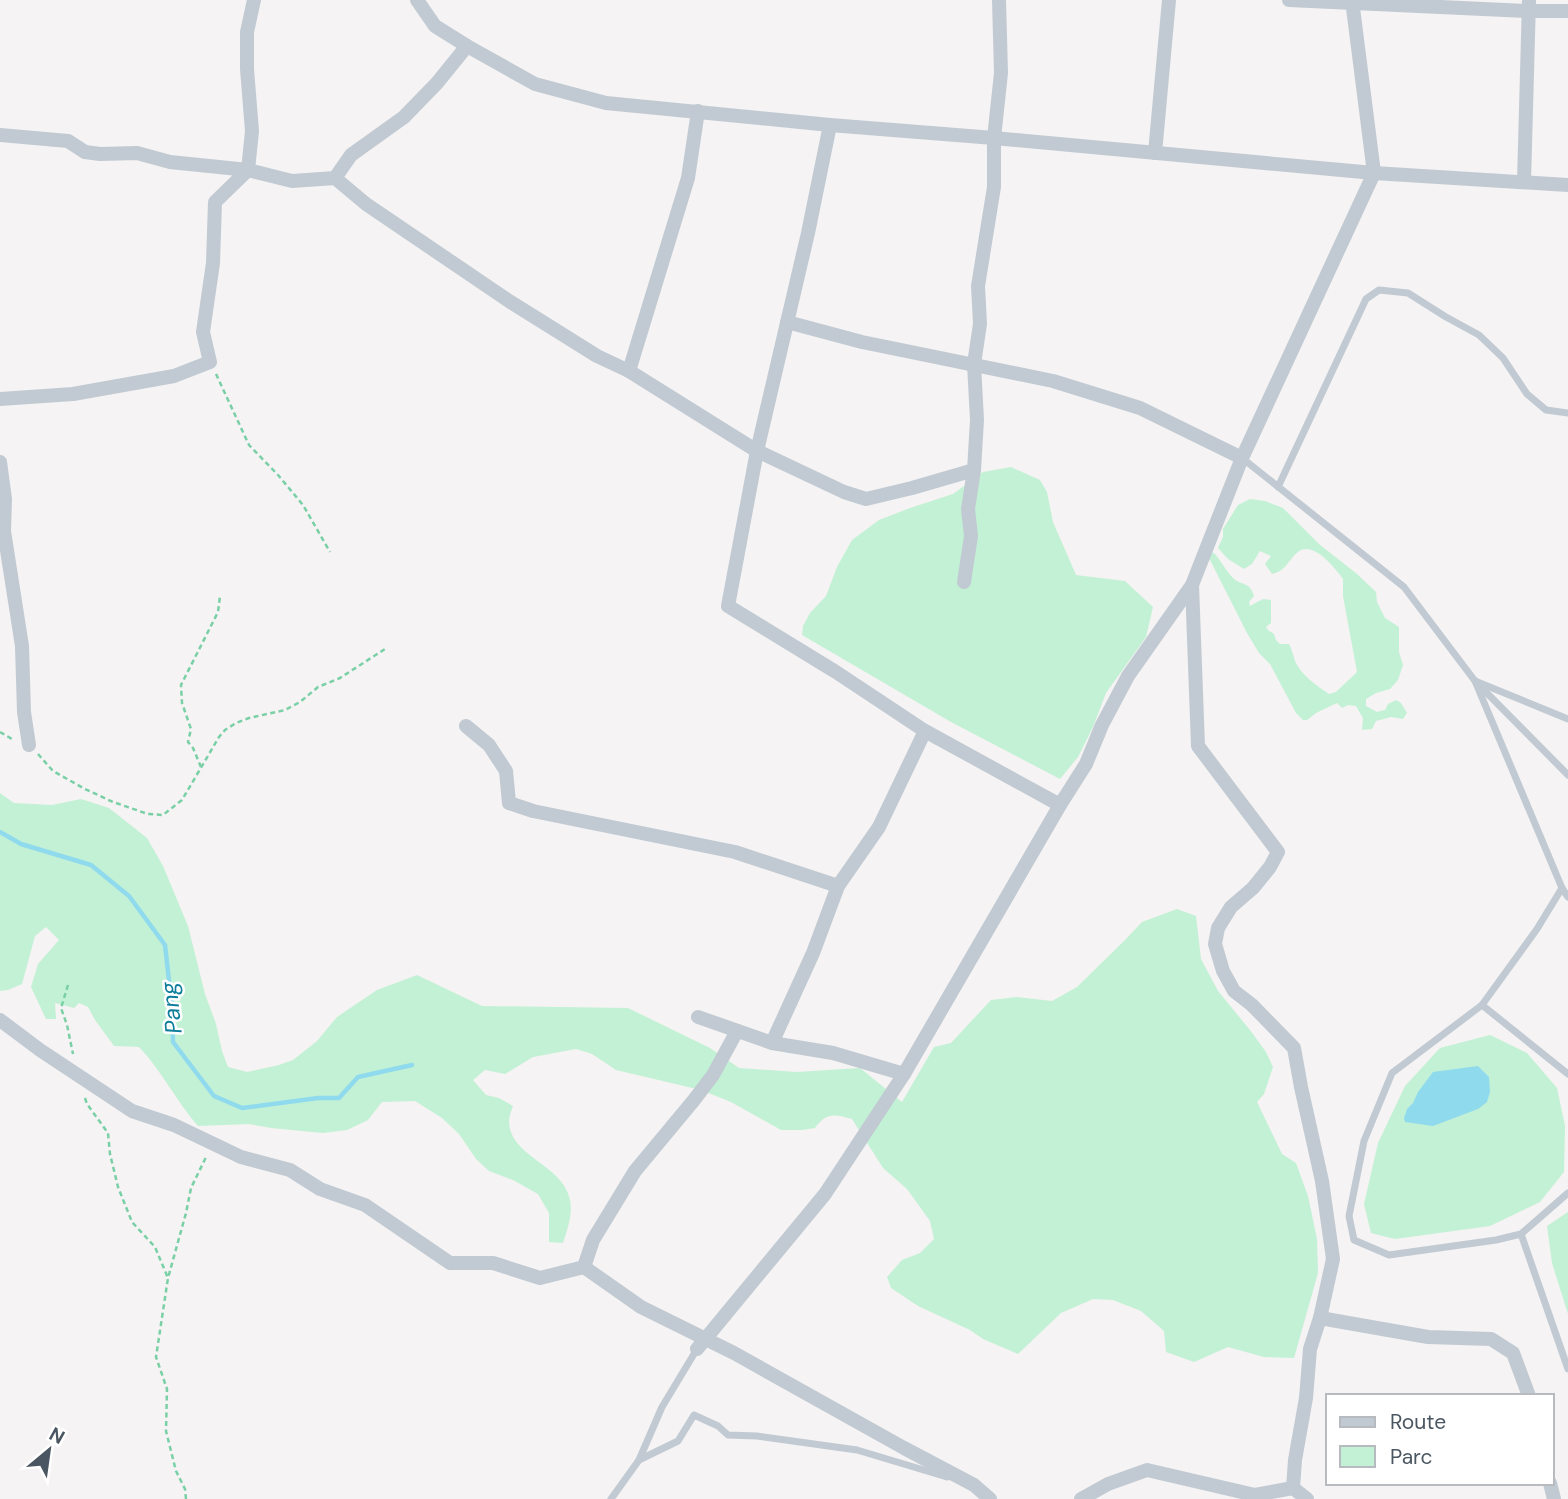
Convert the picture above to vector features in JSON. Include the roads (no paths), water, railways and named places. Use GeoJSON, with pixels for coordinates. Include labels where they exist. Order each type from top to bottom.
{"type":"FeatureCollection","features":[{"type":"Feature","properties":{"kind":"street"},"geometry":{"type":"LineString","coordinates":[[0,399],[73,394],[174,376],[210,362],[203,332],[214,263],[215,202],[248,170],[252,131],[247,32],[254,0]]}},
{"type":"Feature","properties":{"kind":"street"},"geometry":{"type":"LineString","coordinates":[[417,0],[435,26],[535,84],[606,103],[1374,173],[1568,185]]}},
{"type":"Feature","properties":{"kind":"street"},"geometry":{"type":"LineString","coordinates":[[964,582],[971,536],[968,509],[977,420],[974,364],[980,324],[978,286],[994,187],[994,138],[1001,73],[999,0]]}},
{"type":"Feature","properties":{"kind":"street"},"geometry":{"type":"LineString","coordinates":[[1155,153],[1169,0]]}},
{"type":"Feature","properties":{"kind":"street"},"geometry":{"type":"LineString","coordinates":[[1289,0],[1528,6],[1568,11]]}},
{"type":"Feature","properties":{"kind":"street"},"geometry":{"type":"LineString","coordinates":[[701,1343],[825,1194],[904,1074],[1086,764],[1102,725],[1128,676],[1192,585],[1242,458],[1374,173],[1352,1]]}},
{"type":"Feature","properties":{"kind":"street"},"geometry":{"type":"LineString","coordinates":[[1524,182],[1528,6]]}},
{"type":"Feature","properties":{"kind":"street"},"geometry":{"type":"LineString","coordinates":[[335,178],[351,155],[404,117],[437,83],[467,46]]}},
{"type":"Feature","properties":{"kind":"street"},"geometry":{"type":"LineString","coordinates":[[629,372],[688,178],[698,111]]}},
{"type":"Feature","properties":{"kind":"street"},"geometry":{"type":"LineString","coordinates":[[830,125],[757,451],[728,606],[836,672],[925,731],[1060,805]]}},
{"type":"Feature","properties":{"kind":"street"},"geometry":{"type":"LineString","coordinates":[[0,135],[68,141],[85,152],[137,153],[170,162],[248,170],[292,181],[335,178],[366,204],[509,301],[597,356],[629,372],[757,451],[844,492],[866,499],[974,470]]}},
{"type":"Feature","properties":{"kind":"street"},"geometry":{"type":"LineString","coordinates":[[786,323],[862,342],[1053,381],[1140,408],[1242,458]]}},
{"type":"Feature","properties":{"kind":"street"},"geometry":{"type":"LineString","coordinates":[[0,462],[5,499],[4,531],[22,646],[24,712],[29,745]]}},
{"type":"Feature","properties":{"kind":"street"},"geometry":{"type":"LineString","coordinates":[[1192,585],[1198,746],[1278,852],[1253,888],[1231,907],[1217,928],[1215,944],[1223,971],[1234,991],[1252,1005],[1294,1048],[1322,1181],[1333,1259],[1310,1349],[1293,1488]]}},
{"type":"Feature","properties":{"kind":"street"},"geometry":{"type":"LineString","coordinates":[[466,726],[489,745],[506,771],[509,803],[533,811],[735,852],[838,886]]}},
{"type":"Feature","properties":{"kind":"street"},"geometry":{"type":"LineString","coordinates":[[772,1043],[813,953],[838,886],[879,827],[925,731]]}},
{"type":"Feature","properties":{"kind":"street"},"geometry":{"type":"LineString","coordinates":[[698,1017],[772,1043],[833,1053],[904,1074]]}},
{"type":"Feature","properties":{"kind":"street"},"geometry":{"type":"LineString","coordinates":[[0,1020],[132,1111],[174,1125],[241,1157],[290,1170],[320,1189],[365,1205],[450,1263],[493,1263],[540,1278],[584,1267],[641,1307],[701,1343],[974,1485],[990,1499]]}},
{"type":"Feature","properties":{"kind":"street"},"geometry":{"type":"LineString","coordinates":[[584,1267],[593,1240],[635,1171],[713,1075],[737,1031]]}},
{"type":"Feature","properties":{"kind":"street"},"geometry":{"type":"LineString","coordinates":[[1320,1318],[1428,1337],[1491,1339],[1513,1353],[1528,1394]]}},
{"type":"Feature","properties":{"kind":"street"},"geometry":{"type":"LineString","coordinates":[[1081,1499],[1108,1484],[1147,1470],[1255,1495],[1293,1488],[1307,1499]]}},
{"type":"Feature","properties":{"kind":"street"},"geometry":{"type":"LineString","coordinates":[[1555,1499],[1568,1496]]}},
{"type":"Feature","properties":{"kind":"lane"},"geometry":{"type":"LineString","coordinates":[[1278,487],[1366,299],[1379,290],[1408,293],[1479,335],[1503,358],[1527,394],[1546,410],[1568,413]]}},
{"type":"Feature","properties":{"kind":"lane"},"geometry":{"type":"LineString","coordinates":[[1242,458],[1404,587],[1475,681],[1568,775]]}},
{"type":"Feature","properties":{"kind":"lane"},"geometry":{"type":"LineString","coordinates":[[1475,681],[1568,719]]}},
{"type":"Feature","properties":{"kind":"lane"},"geometry":{"type":"LineString","coordinates":[[1475,681],[1568,897]]}},
{"type":"Feature","properties":{"kind":"lane"},"geometry":{"type":"LineString","coordinates":[[1562,888],[1537,929],[1482,1006],[1392,1073],[1364,1141],[1349,1216],[1354,1240],[1389,1255],[1521,1234],[1568,1193]]}},
{"type":"Feature","properties":{"kind":"lane"},"geometry":{"type":"LineString","coordinates":[[1482,1006],[1568,1074]]}},
{"type":"Feature","properties":{"kind":"lane"},"geometry":{"type":"LineString","coordinates":[[1521,1234],[1568,1369]]}},
{"type":"Feature","properties":{"kind":"lane"},"geometry":{"type":"LineString","coordinates":[[611,1499],[639,1460],[662,1407],[701,1343]]}},
{"type":"Feature","properties":{"kind":"lane"},"geometry":{"type":"LineString","coordinates":[[639,1460],[678,1441],[694,1415],[719,1426],[728,1435],[757,1436],[857,1450],[974,1485]]}},
{"type":"Feature","properties":{"kind":"water"},"geometry":{"type":"Polygon","coordinates":[[[1478,1066],[1489,1077],[1490,1092],[1487,1102],[1478,1109],[1433,1126],[1405,1122],[1407,1109],[1433,1072],[1478,1066]]]}},
{"type":"Feature","properties":{"kind":"waterway","name":"Pang"},"geometry":{"type":"LineString","coordinates":[[0,832],[21,844],[91,865],[129,896],[165,945],[173,1042],[214,1096],[242,1108],[318,1098],[339,1098],[358,1077],[412,1065]]}}]}
